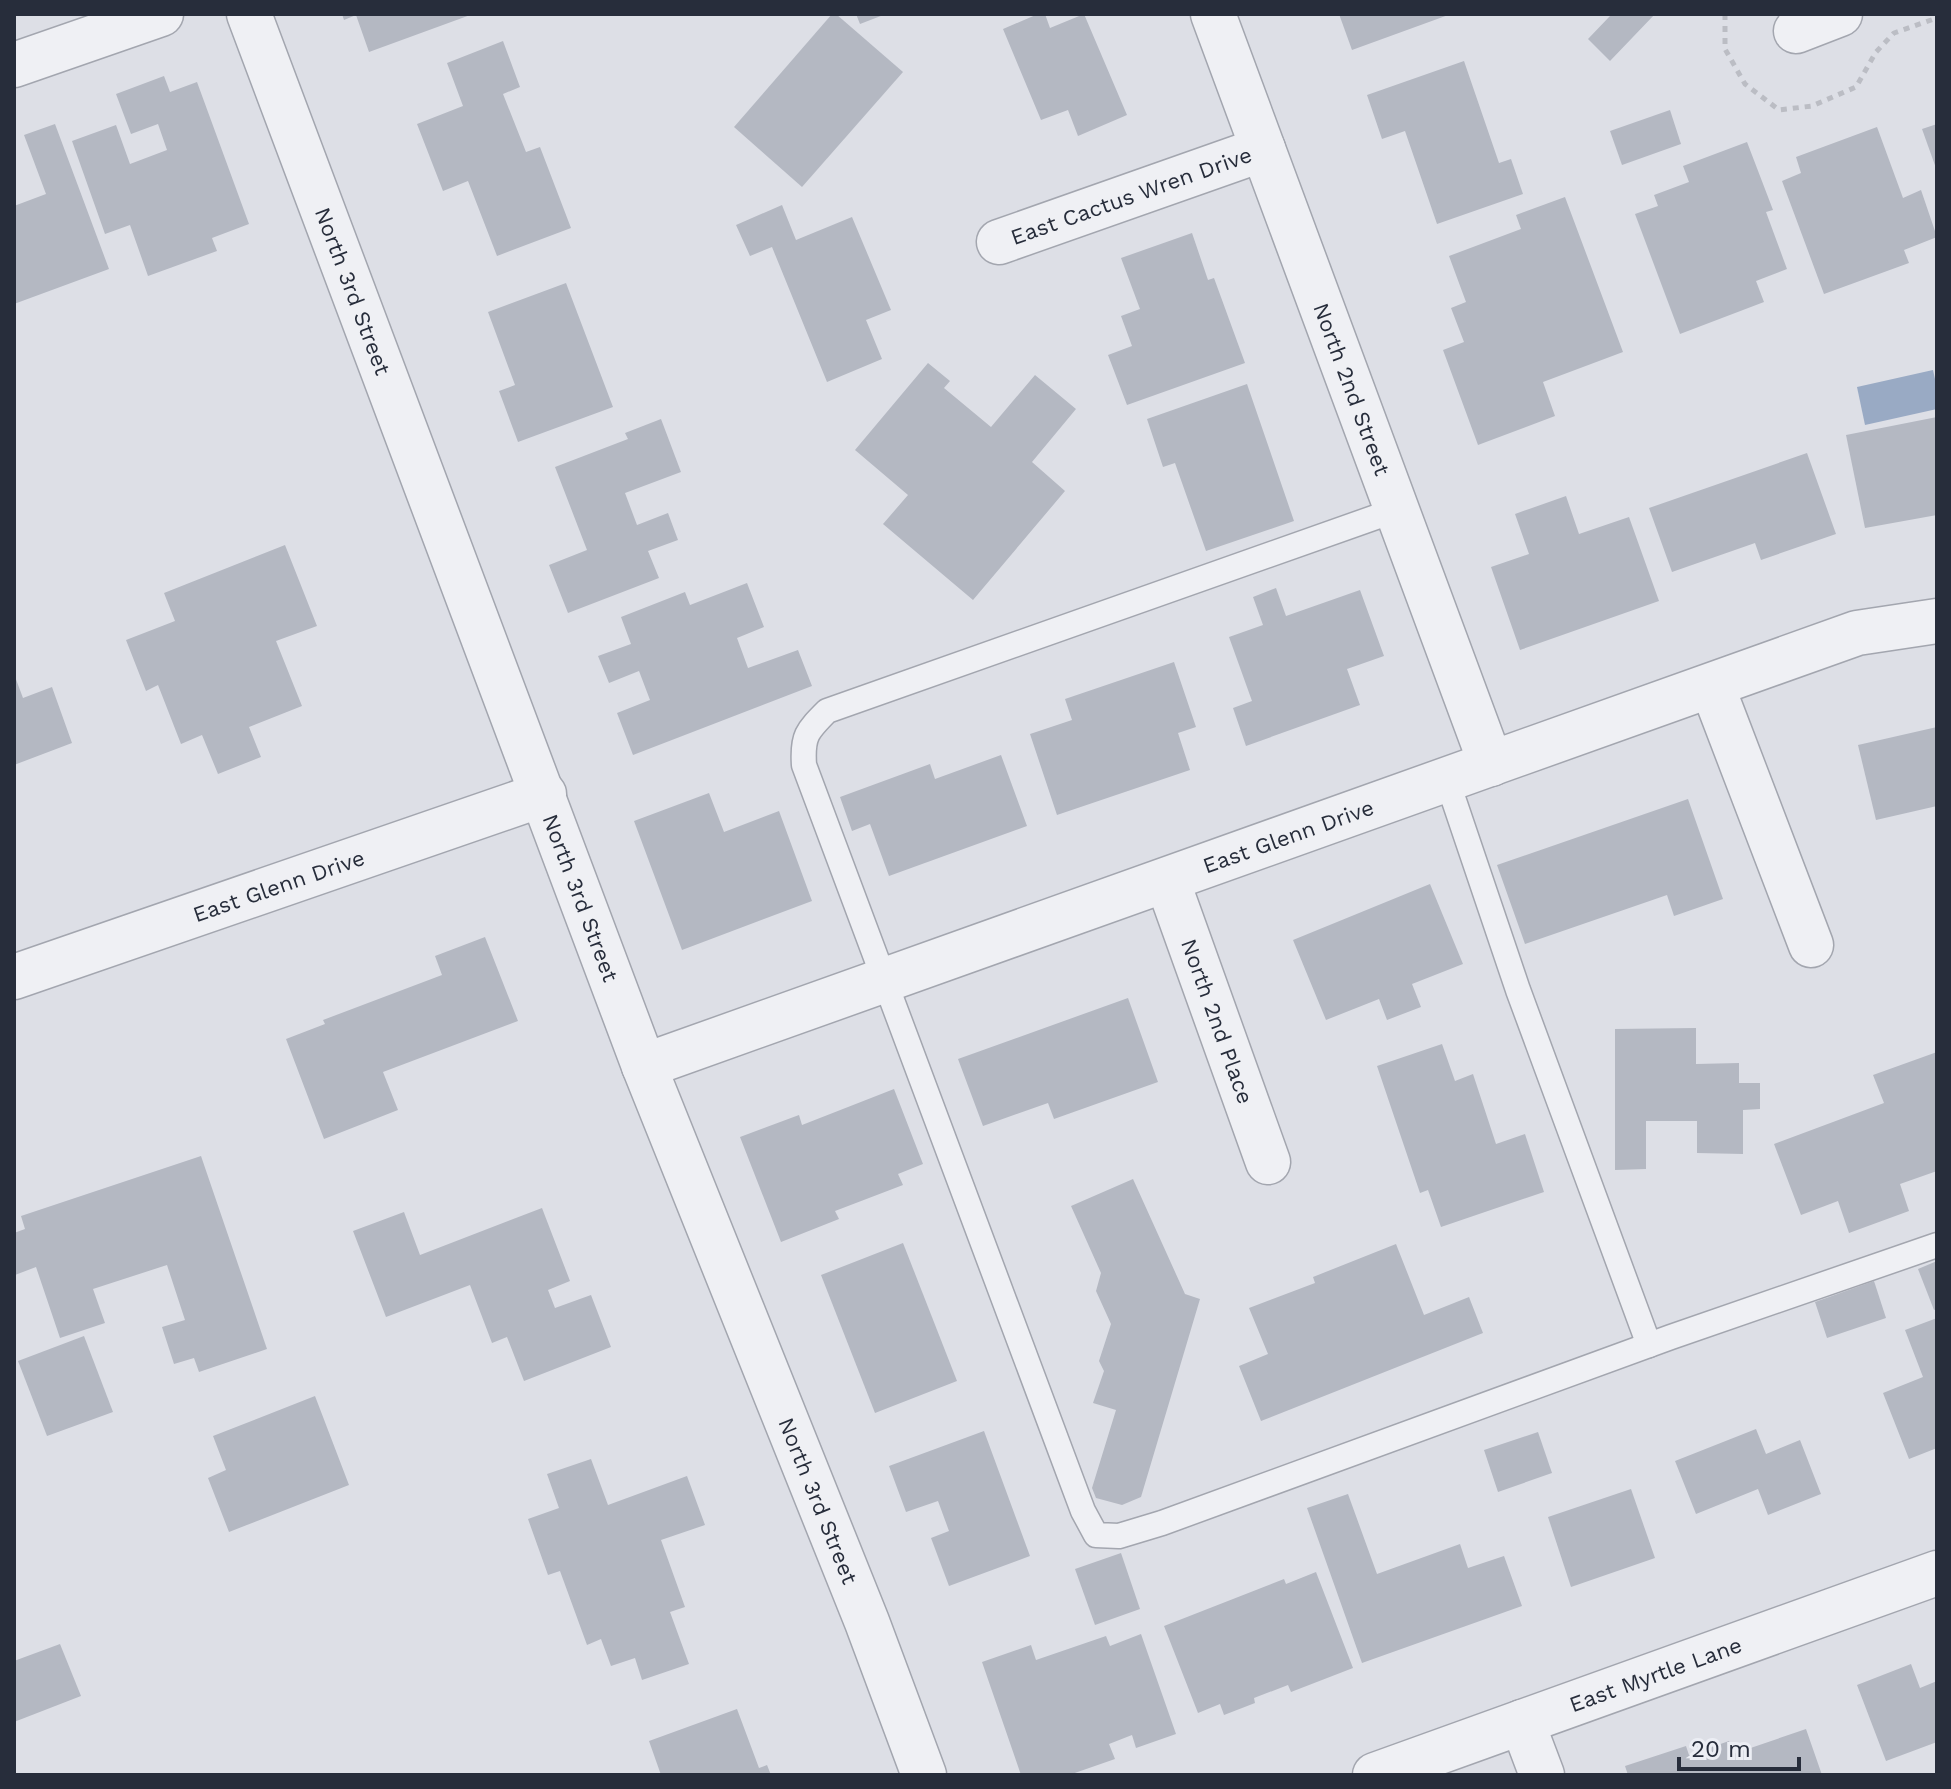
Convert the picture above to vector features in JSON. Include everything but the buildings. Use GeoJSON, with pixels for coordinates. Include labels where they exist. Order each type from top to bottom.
{"type":"FeatureCollection","features":[{"type":"Feature","properties":{"kind":"street"},"geometry":{"type":"LineString","coordinates":[[14,65],[161,14]]}},
{"type":"Feature","properties":{"kind":"street","name":"North 3rd Street"},"geometry":{"type":"LineString","coordinates":[[249,14],[644,1066],[867,1622],[924,1775]]}},
{"type":"Feature","properties":{"kind":"street","name":"North 2nd Street"},"geometry":{"type":"LineString","coordinates":[[1213,14],[1491,764]]}},
{"type":"Feature","properties":{"kind":"street"},"geometry":{"type":"LineString","coordinates":[[1796,31],[1840,14]]}},
{"type":"Feature","properties":{"kind":"street","name":"East Cactus Wren Drive"},"geometry":{"type":"LineString","coordinates":[[999,242],[1263,149]]}},
{"type":"Feature","properties":{"kind":"street","name":"East Glenn Drive"},"geometry":{"type":"LineString","coordinates":[[644,1066],[1857,633],[1937,621]]}},
{"type":"Feature","properties":{"kind":"street"},"geometry":{"type":"LineString","coordinates":[[1712,686],[1811,945]]}},
{"type":"Feature","properties":{"kind":"street","name":"East Glenn Drive"},"geometry":{"type":"LineString","coordinates":[[14,977],[544,794]]}},
{"type":"Feature","properties":{"kind":"street","name":"North 2nd Place"},"geometry":{"type":"LineString","coordinates":[[1167,880],[1268,1162]]}},
{"type":"Feature","properties":{"kind":"street","name":"East Myrtle Lane"},"geometry":{"type":"LineString","coordinates":[[1375,1775],[1937,1573]]}},
{"type":"Feature","properties":{"kind":"street"},"geometry":{"type":"LineString","coordinates":[[1522,1722],[1542,1775]]}},
{"type":"Feature","properties":{"kind":"lane"},"geometry":{"type":"LineString","coordinates":[[1396,510],[827,711],[807,731],[803,747],[804,765],[1077,1496],[1096,1535],[1119,1536],[1162,1523],[1649,1345],[1937,1245]]}},
{"type":"Feature","properties":{"kind":"lane"},"geometry":{"type":"LineString","coordinates":[[1447,780],[1518,990],[1649,1345]]}},
{"type":"Feature","properties":{"kind":"water"},"geometry":{"type":"Polygon","coordinates":[[[1933,370],[1937,409],[1865,425],[1857,387],[1933,370]]]}}]}
